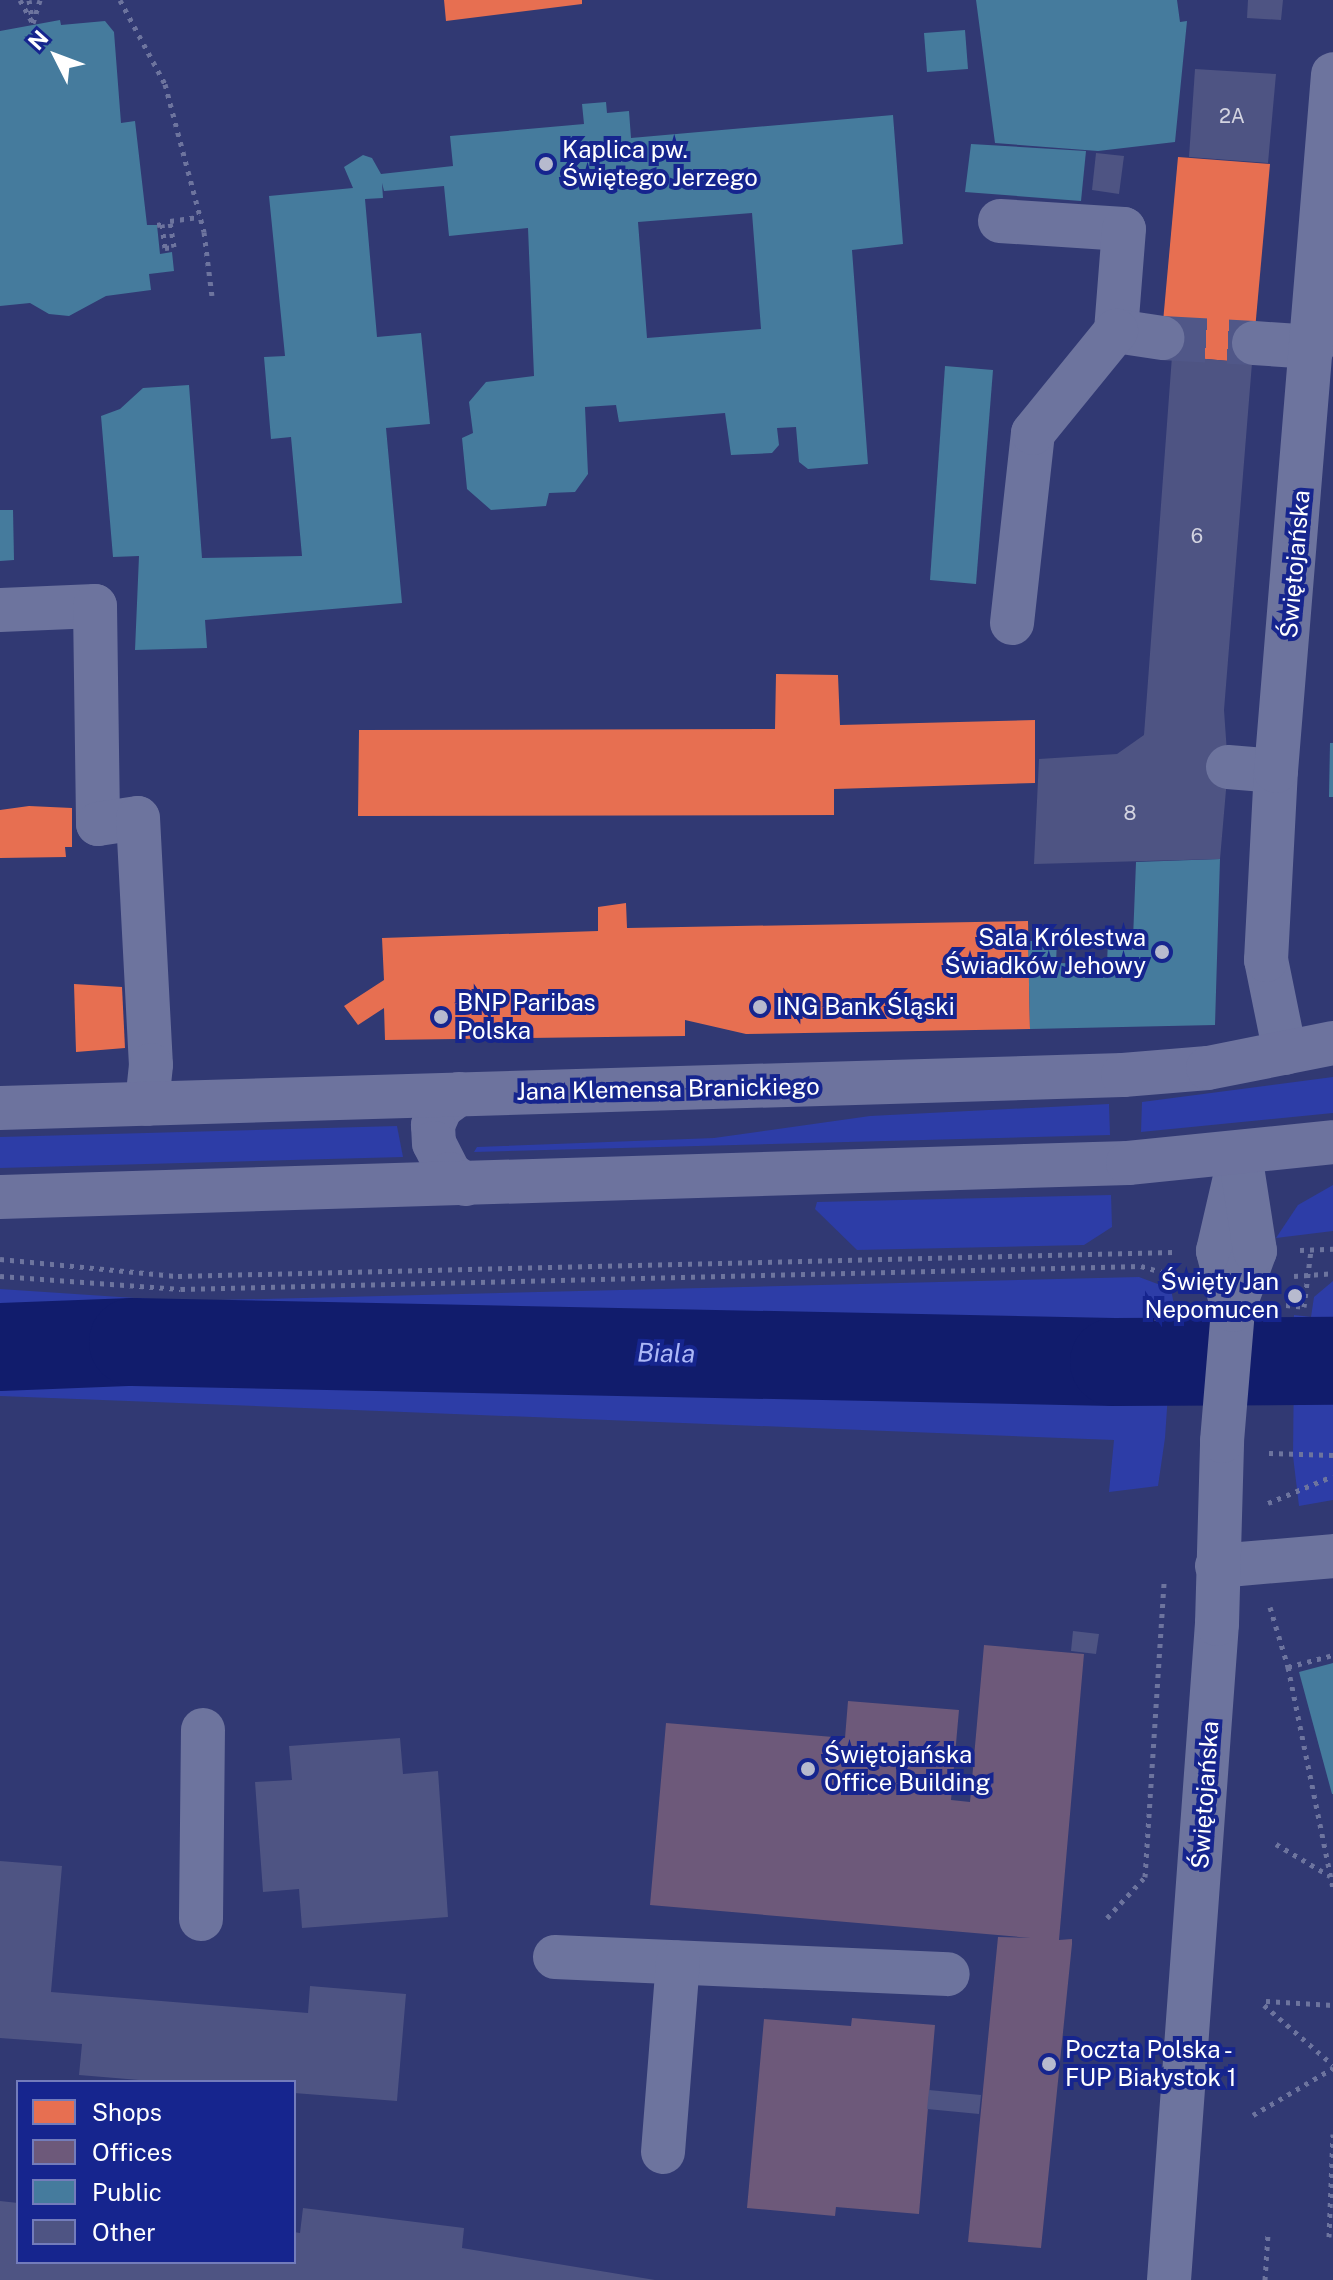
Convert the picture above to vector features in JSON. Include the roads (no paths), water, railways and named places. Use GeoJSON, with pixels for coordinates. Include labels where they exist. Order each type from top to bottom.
{"type":"FeatureCollection","features":[{"type":"Feature","properties":{"kind":"main road","name":"Jana Klemensa Branickiego"},"geometry":{"type":"LineString","coordinates":[[0,1108],[1123,1075],[1208,1068],[1333,1043]]}},
{"type":"Feature","properties":{"kind":"main road"},"geometry":{"type":"LineString","coordinates":[[459,1094],[441,1107],[434,1143],[450,1174],[465,1184]]}},
{"type":"Feature","properties":{"kind":"main road"},"geometry":{"type":"LineString","coordinates":[[0,1197],[1128,1163],[1240,1154],[1333,1142]]}},
{"type":"Feature","properties":{"kind":"street","name":"Świętojańska"},"geometry":{"type":"LineString","coordinates":[[1285,1053],[1266,960],[1276,771],[1319,359],[1333,74]]}},
{"type":"Feature","properties":{"kind":"street"},"geometry":{"type":"LineString","coordinates":[[1000,221],[1124,229],[1116,331],[1033,433],[1012,623]]}},
{"type":"Feature","properties":{"kind":"street"},"geometry":{"type":"LineString","coordinates":[[1116,331],[1162,338]]}},
{"type":"Feature","properties":{"kind":"street"},"geometry":{"type":"LineString","coordinates":[[1254,343],[1319,359]]}},
{"type":"Feature","properties":{"kind":"street"},"geometry":{"type":"LineString","coordinates":[[0,610],[95,606],[98,824],[138,818],[151,1065],[147,1104]]}},
{"type":"Feature","properties":{"kind":"street"},"geometry":{"type":"LineString","coordinates":[[1228,767],[1276,771]]}},
{"type":"Feature","properties":{"kind":"street","name":"Świętojańska"},"geometry":{"type":"LineString","coordinates":[[1169,2280],[1217,1624],[1237,1565],[1222,1441],[1242,1278],[1240,1154]]}},
{"type":"Feature","properties":{"kind":"street"},"geometry":{"type":"LineString","coordinates":[[1237,1565],[1333,1556]]}},
{"type":"Feature","properties":{"kind":"street"},"geometry":{"type":"LineString","coordinates":[[201,1919],[203,1730]]}},
{"type":"Feature","properties":{"kind":"street"},"geometry":{"type":"LineString","coordinates":[[555,1957],[948,1974]]}},
{"type":"Feature","properties":{"kind":"street"},"geometry":{"type":"LineString","coordinates":[[663,2152],[678,1963]]}},
{"type":"Feature","properties":{"kind":"waterway","name":"Biala"},"geometry":{"type":"LineString","coordinates":[[0,1347],[133,1342],[1114,1362],[1333,1361]]}},
{"type":"Feature","properties":{"kind":"tunnel"},"geometry":{"type":"LineString","coordinates":[[1162,338],[1254,343]]}},
{"type":"Feature","properties":{"kind":"place","name":"Kaplica pw. Świętego Jerzego"},"geometry":{"type":"Point","coordinates":[546,164]}},
{"type":"Feature","properties":{"kind":"place","name":"Sala Królestwa Świadków Jehowy"},"geometry":{"type":"Point","coordinates":[1162,952]}},
{"type":"Feature","properties":{"kind":"place","name":"ING Bank Śląski"},"geometry":{"type":"Point","coordinates":[760,1007]}},
{"type":"Feature","properties":{"kind":"place","name":"BNP Paribas Polska"},"geometry":{"type":"Point","coordinates":[441,1017]}},
{"type":"Feature","properties":{"kind":"place","name":"Święty Jan Nepomucen"},"geometry":{"type":"Point","coordinates":[1295,1296]}},
{"type":"Feature","properties":{"kind":"place","name":"Świętojańska Office Building"},"geometry":{"type":"Point","coordinates":[808,1769]}},
{"type":"Feature","properties":{"kind":"place","name":"Poczta Polska - FUP Białystok 1"},"geometry":{"type":"Point","coordinates":[1049,2064]}}]}
